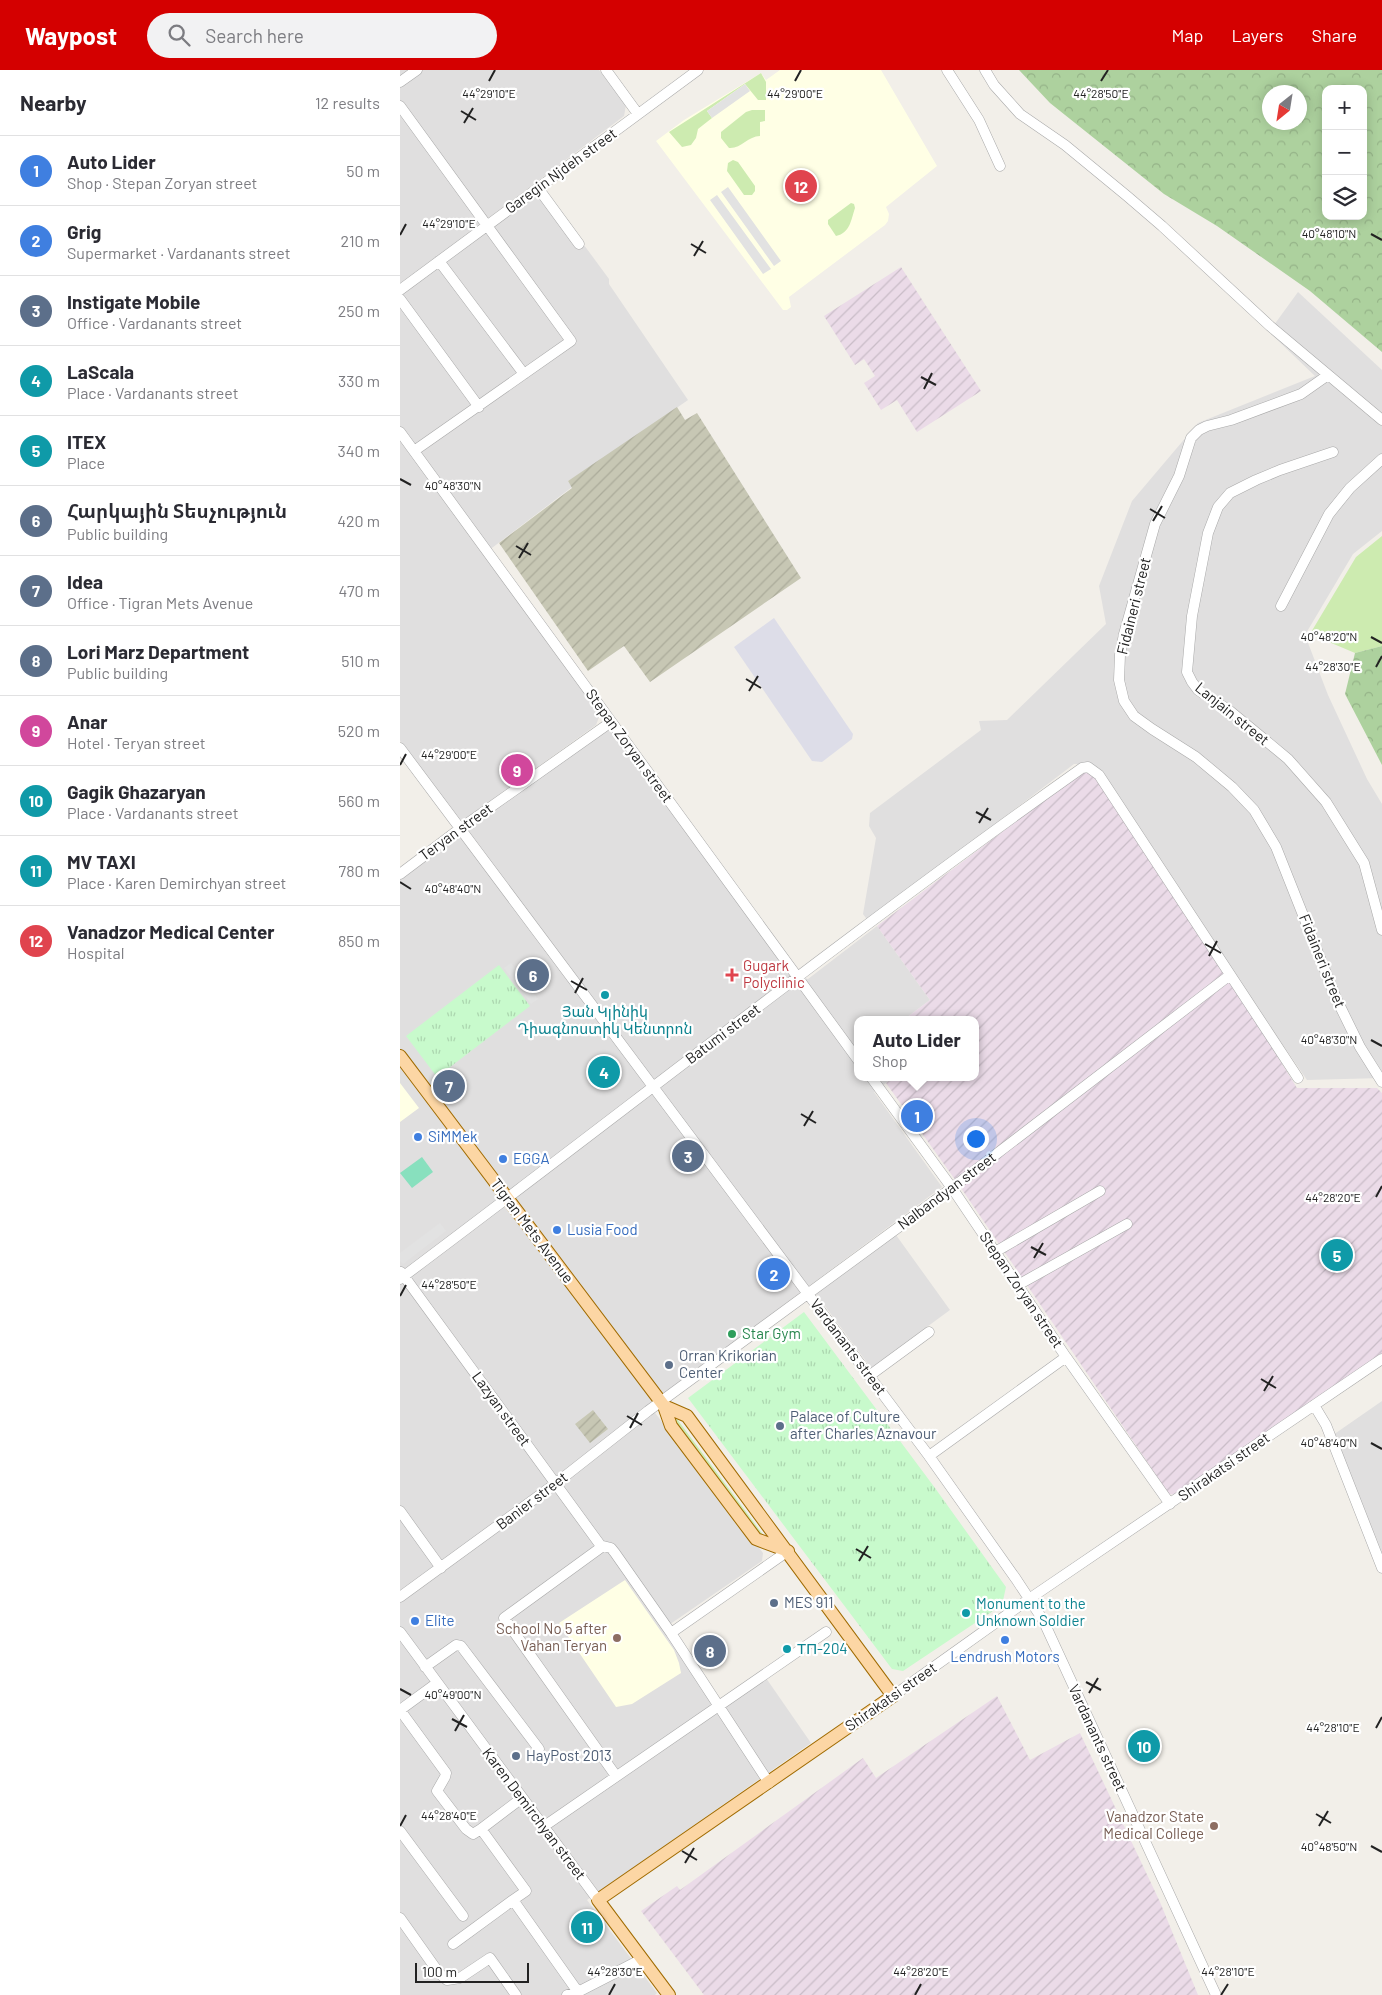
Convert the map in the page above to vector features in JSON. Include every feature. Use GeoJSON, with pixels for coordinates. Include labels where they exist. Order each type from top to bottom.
{"type":"FeatureCollection","features":[{"type":"Feature","properties":{"kind":"main road","name":"Tigran Mets Avenue"},"geometry":{"type":"LineString","coordinates":[[400,1056],[663,1404],[671,1426],[756,1539],[788,1551]]}},
{"type":"Feature","properties":{"kind":"main road","name":"Tigran Mets Avenue"},"geometry":{"type":"LineString","coordinates":[[663,1404],[687,1416],[788,1551]]}},
{"type":"Feature","properties":{"kind":"main road"},"geometry":{"type":"LineString","coordinates":[[788,1551],[893,1696]]}},
{"type":"Feature","properties":{"kind":"main road","name":"Shirakatsi street"},"geometry":{"type":"LineString","coordinates":[[598,1900],[893,1696]]}},
{"type":"Feature","properties":{"kind":"main road","name":"Karen Demirchyan street"},"geometry":{"type":"LineString","coordinates":[[598,1900],[669,1995]]}},
{"type":"Feature","properties":{"kind":"street"},"geometry":{"type":"LineString","coordinates":[[400,82],[417,70]]}},
{"type":"Feature","properties":{"kind":"street"},"geometry":{"type":"LineString","coordinates":[[606,70],[638,114]]}},
{"type":"Feature","properties":{"kind":"street","name":"Garegin Njdeh street"},"geometry":{"type":"LineString","coordinates":[[400,290],[698,70]]}},
{"type":"Feature","properties":{"kind":"street"},"geometry":{"type":"LineString","coordinates":[[946,70],[979,120],[1000,166]]}},
{"type":"Feature","properties":{"kind":"street"},"geometry":{"type":"LineString","coordinates":[[985,70],[994,85],[1020,114],[1064,146],[1162,226],[1270,326],[1382,420]]}},
{"type":"Feature","properties":{"kind":"street"},"geometry":{"type":"LineString","coordinates":[[400,106],[571,341],[414,451]]}},
{"type":"Feature","properties":{"kind":"street"},"geometry":{"type":"LineString","coordinates":[[538,188],[579,244]]}},
{"type":"Feature","properties":{"kind":"street"},"geometry":{"type":"LineString","coordinates":[[438,261],[524,374]]}},
{"type":"Feature","properties":{"kind":"street"},"geometry":{"type":"LineString","coordinates":[[400,299],[479,407]]}},
{"type":"Feature","properties":{"kind":"street","name":"Fidaineri street"},"geometry":{"type":"LineString","coordinates":[[1328,375],[1301,394],[1231,420],[1207,426],[1199,430],[1191,438],[1178,476],[1155,524],[1124,634],[1120,655],[1119,680],[1124,701],[1134,716],[1152,730],[1196,757],[1232,787],[1254,810],[1276,847],[1336,998],[1360,1047],[1382,1082]]}},
{"type":"Feature","properties":{"kind":"street","name":"Stepan Zoryan street"},"geometry":{"type":"LineString","coordinates":[[400,432],[854,1054]]}},
{"type":"Feature","properties":{"kind":"street","name":"Lanjain street"},"geometry":{"type":"LineString","coordinates":[[1333,452],[1256,480],[1230,493],[1218,506],[1208,534],[1192,616],[1188,672],[1198,690],[1230,711],[1288,759],[1326,802],[1364,863],[1382,930]]}},
{"type":"Feature","properties":{"kind":"street"},"geometry":{"type":"LineString","coordinates":[[1282,606],[1328,514],[1350,488],[1382,458]]}},
{"type":"Feature","properties":{"kind":"street","name":"Teryan street"},"geometry":{"type":"LineString","coordinates":[[400,874],[461,828],[611,722]]}},
{"type":"Feature","properties":{"kind":"street","name":"Vardanants street"},"geometry":{"type":"LineString","coordinates":[[400,748],[929,1456],[1043,1620],[1216,1995]]}},
{"type":"Feature","properties":{"kind":"street","name":"Batumi street"},"geometry":{"type":"LineString","coordinates":[[401,1276],[992,832],[1082,768],[1088,767],[1099,775],[1230,975]]}},
{"type":"Feature","properties":{"kind":"street"},"geometry":{"type":"LineString","coordinates":[[1230,975],[1298,1078]]}},
{"type":"Feature","properties":{"kind":"street","name":"Nalbandyan street"},"geometry":{"type":"LineString","coordinates":[[663,1404],[952,1188],[1230,975]]}},
{"type":"Feature","properties":{"kind":"street","name":"Stepan Zoryan street"},"geometry":{"type":"LineString","coordinates":[[874,1081],[952,1188],[1066,1357],[1170,1504]]}},
{"type":"Feature","properties":{"kind":"street"},"geometry":{"type":"LineString","coordinates":[[995,1252],[1100,1191]]}},
{"type":"Feature","properties":{"kind":"street"},"geometry":{"type":"LineString","coordinates":[[1018,1286],[1126,1224]]}},
{"type":"Feature","properties":{"kind":"street","name":"Lazyan street"},"geometry":{"type":"LineString","coordinates":[[401,1276],[601,1546],[608,1547],[615,1553],[769,1783]]}},
{"type":"Feature","properties":{"kind":"street"},"geometry":{"type":"LineString","coordinates":[[869,1376],[929,1332]]}},
{"type":"Feature","properties":{"kind":"street"},"geometry":{"type":"LineString","coordinates":[[929,1456],[1066,1357]]}},
{"type":"Feature","properties":{"kind":"street","name":"Shirakatsi street"},"geometry":{"type":"LineString","coordinates":[[893,1696],[1029,1599],[1382,1359]]}},
{"type":"Feature","properties":{"kind":"street","name":"Banier street"},"geometry":{"type":"LineString","coordinates":[[400,1597],[663,1404]]}},
{"type":"Feature","properties":{"kind":"street"},"geometry":{"type":"LineString","coordinates":[[1314,1405],[1326,1425],[1382,1568]]}},
{"type":"Feature","properties":{"kind":"street"},"geometry":{"type":"LineString","coordinates":[[400,1511],[440,1568]]}},
{"type":"Feature","properties":{"kind":"street"},"geometry":{"type":"LineString","coordinates":[[601,1546],[504,1618],[616,1776]]}},
{"type":"Feature","properties":{"kind":"street"},"geometry":{"type":"LineString","coordinates":[[671,1634],[788,1551]]}},
{"type":"Feature","properties":{"kind":"street","name":"Karen Demirchyan street"},"geometry":{"type":"LineString","coordinates":[[400,1632],[598,1900]]}},
{"type":"Feature","properties":{"kind":"street"},"geometry":{"type":"LineString","coordinates":[[543,1827],[826,1632]]}},
{"type":"Feature","properties":{"kind":"street"},"geometry":{"type":"LineString","coordinates":[[425,1667],[456,1645],[461,1646],[540,1748]]}},
{"type":"Feature","properties":{"kind":"street"},"geometry":{"type":"LineString","coordinates":[[437,1683],[400,1710],[446,1773],[437,1790],[466,1829],[473,1834],[522,1798]]}},
{"type":"Feature","properties":{"kind":"street"},"geometry":{"type":"LineString","coordinates":[[453,1944],[526,1891],[481,1829]]}},
{"type":"Feature","properties":{"kind":"street"},"geometry":{"type":"LineString","coordinates":[[400,1831],[463,1916]]}},
{"type":"Feature","properties":{"kind":"street"},"geometry":{"type":"LineString","coordinates":[[513,1900],[578,1992]]}},
{"type":"Feature","properties":{"kind":"street"},"geometry":{"type":"LineString","coordinates":[[400,1918],[439,1973],[447,1980],[460,1978],[490,1958],[516,1995]]}},
{"type":"Feature","properties":{"kind":"street"},"geometry":{"type":"LineString","coordinates":[[567,1995],[578,1992],[642,1959]]}},
{"type":"Feature","properties":{"kind":"shaded area"},"geometry":{"type":"Polygon","coordinates":[[[400,70],[599,70],[626,105],[624,116],[400,285],[400,70]]]}},
{"type":"Feature","properties":{"kind":"shaded area"},"geometry":{"type":"Polygon","coordinates":[[[780,70],[881,70],[937,166],[886,207],[889,214],[885,225],[789,297],[791,307],[787,310],[783,310],[656,141],[684,120],[761,73],[766,80],[780,70]]]}},
{"type":"Feature","properties":{"kind":"shaded area"},"geometry":{"type":"Polygon","coordinates":[[[745,84],[750,91],[712,118],[707,111],[745,84]]]}},
{"type":"Feature","properties":{"kind":"shaded area"},"geometry":{"type":"Polygon","coordinates":[[[728,187],[781,261],[774,266],[721,192],[728,187]]]}},
{"type":"Feature","properties":{"kind":"shaded area"},"geometry":{"type":"Polygon","coordinates":[[[537,193],[548,196],[609,279],[609,284],[688,400],[568,481],[572,487],[484,554],[601,712],[596,725],[465,819],[459,820],[400,741],[400,296],[537,193]]]}},
{"type":"Feature","properties":{"kind":"shaded area"},"geometry":{"type":"Polygon","coordinates":[[[717,195],[771,269],[763,274],[710,200],[717,195]]]}},
{"type":"Feature","properties":{"kind":"shaded area"},"geometry":{"type":"Polygon","coordinates":[[[901,267],[981,391],[917,432],[897,400],[881,410],[864,383],[875,376],[864,359],[855,365],[824,316],[901,267]]]}},
{"type":"Feature","properties":{"kind":"shaded area"},"geometry":{"type":"Polygon","coordinates":[[[1298,292],[1382,370],[1382,531],[1353,554],[1305,635],[1328,695],[1367,779],[1382,804],[1382,1078],[1307,1080],[1089,764],[1074,764],[868,921],[863,914],[876,838],[869,826],[870,813],[981,730],[979,721],[1007,720],[1106,624],[1099,586],[1132,501],[1198,423],[1315,376],[1269,332],[1298,292]]]}},
{"type":"Feature","properties":{"kind":"shaded area"},"geometry":{"type":"Polygon","coordinates":[[[677,407],[685,420],[697,413],[801,578],[650,682],[624,646],[588,671],[499,543],[572,488],[568,481],[677,407]]]}},
{"type":"Feature","properties":{"kind":"shaded area"},"geometry":{"type":"Polygon","coordinates":[[[774,618],[853,734],[852,739],[822,762],[812,761],[734,647],[774,618]]]}},
{"type":"Feature","properties":{"kind":"shaded area"},"geometry":{"type":"Polygon","coordinates":[[[611,728],[789,973],[808,979],[877,926],[930,1000],[909,1016],[854,1016],[854,1081],[889,1081],[874,1092],[942,1187],[649,1405],[763,1553],[762,1561],[663,1629],[718,1711],[766,1678],[811,1743],[587,1900],[657,1993],[655,1995],[400,1995],[400,879],[605,729],[611,728]]]}},
{"type":"Feature","properties":{"kind":"shaded area"},"geometry":{"type":"Polygon","coordinates":[[[1082,772],[1092,773],[1225,972],[1297,1088],[1377,1088],[1382,1093],[1382,1355],[1178,1495],[1169,1494],[961,1188],[886,1083],[889,1081],[979,1081],[979,1016],[909,1016],[930,1000],[877,926],[1082,772]]]}},
{"type":"Feature","properties":{"kind":"shaded area"},"geometry":{"type":"Polygon","coordinates":[[[511,963],[538,999],[531,1004],[504,968],[511,963]]]}},
{"type":"Feature","properties":{"kind":"shaded area"},"geometry":{"type":"Polygon","coordinates":[[[400,1083],[419,1108],[400,1122],[400,1083]]]}},
{"type":"Feature","properties":{"kind":"shaded area"},"geometry":{"type":"Polygon","coordinates":[[[440,1223],[446,1231],[403,1264],[400,1261],[400,1253],[440,1223]]]}},
{"type":"Feature","properties":{"kind":"shaded area"},"geometry":{"type":"Polygon","coordinates":[[[896,1235],[950,1310],[871,1368],[816,1294],[896,1235]]]}},
{"type":"Feature","properties":{"kind":"shaded area"},"geometry":{"type":"Polygon","coordinates":[[[1382,1401],[1382,1562],[1333,1435],[1382,1401]]]}},
{"type":"Feature","properties":{"kind":"shaded area"},"geometry":{"type":"Polygon","coordinates":[[[593,1410],[608,1429],[590,1443],[575,1424],[593,1410]]]}},
{"type":"Feature","properties":{"kind":"shaded area","name":"School No 5 after Vahan Teryan"},"geometry":{"type":"Polygon","coordinates":[[[625,1580],[674,1650],[681,1673],[632,1704],[616,1707],[559,1623],[625,1580]]]}},
{"type":"Feature","properties":{"kind":"shaded area"},"geometry":{"type":"Polygon","coordinates":[[[997,1696],[1030,1760],[1080,1733],[1160,1902],[1198,1995],[704,1995],[641,1911],[677,1886],[680,1890],[863,1758],[876,1778],[997,1696]]]}},
{"type":"Feature","properties":{"kind":"green space"},"geometry":{"type":"Polygon","coordinates":[[[1019,70],[1382,70],[1382,352],[1310,291],[1217,226],[1164,194],[1050,103],[1019,70]]]}},
{"type":"Feature","properties":{"kind":"green space"},"geometry":{"type":"Polygon","coordinates":[[[761,73],[766,82],[766,100],[758,100],[745,84],[707,111],[712,118],[698,129],[696,138],[691,145],[682,147],[669,132],[761,73]]]}},
{"type":"Feature","properties":{"kind":"green space"},"geometry":{"type":"Polygon","coordinates":[[[765,110],[765,121],[760,122],[760,136],[752,138],[737,147],[729,148],[721,138],[721,132],[746,112],[765,110]]]}},
{"type":"Feature","properties":{"kind":"green space"},"geometry":{"type":"Polygon","coordinates":[[[733,160],[738,162],[755,186],[755,191],[752,195],[744,195],[727,171],[728,163],[733,160]]]}},
{"type":"Feature","properties":{"kind":"green space"},"geometry":{"type":"Polygon","coordinates":[[[851,203],[854,204],[855,208],[849,225],[844,232],[836,236],[828,224],[828,220],[851,203]]]}},
{"type":"Feature","properties":{"kind":"green space"},"geometry":{"type":"Polygon","coordinates":[[[1382,536],[1382,646],[1355,653],[1310,634],[1356,557],[1382,536]]]}},
{"type":"Feature","properties":{"kind":"green space"},"geometry":{"type":"Polygon","coordinates":[[[1382,646],[1382,765],[1345,694],[1355,653],[1382,646]]]}},
{"type":"Feature","properties":{"kind":"green space"},"geometry":{"type":"Polygon","coordinates":[[[499,965],[530,1006],[437,1077],[406,1036],[499,965]]]}},
{"type":"Feature","properties":{"kind":"green space"},"geometry":{"type":"Polygon","coordinates":[[[422,1157],[433,1172],[412,1188],[400,1173],[422,1157]]]}},
{"type":"Feature","properties":{"kind":"green space"},"geometry":{"type":"Polygon","coordinates":[[[804,1312],[1006,1587],[1002,1605],[903,1671],[892,1669],[688,1398],[804,1312]]]}},
{"type":"Feature","properties":{"kind":"green space"},"geometry":{"type":"Polygon","coordinates":[[[675,1418],[764,1536],[762,1537],[673,1420],[675,1418]]]}},
{"type":"Feature","properties":{"kind":"place","name":"Vanadzor Medical Center"},"geometry":{"type":"Point","coordinates":[801,186]}},
{"type":"Feature","properties":{"kind":"place","name":"Anar"},"geometry":{"type":"Point","coordinates":[517,770]}},
{"type":"Feature","properties":{"kind":"place","name":"Հարկային Տեսչություն"},"geometry":{"type":"Point","coordinates":[533,975]}},
{"type":"Feature","properties":{"kind":"place","name":"Gugark Polyclinic"},"geometry":{"type":"Point","coordinates":[732,975]}},
{"type":"Feature","properties":{"kind":"place","name":"Յան Կլինիկ Դիագնոստիկ Կենտրոն"},"geometry":{"type":"Point","coordinates":[605,995]}},
{"type":"Feature","properties":{"kind":"place","name":"LaScala"},"geometry":{"type":"Point","coordinates":[604,1072]}},
{"type":"Feature","properties":{"kind":"place","name":"Idea"},"geometry":{"type":"Point","coordinates":[449,1086]}},
{"type":"Feature","properties":{"kind":"place","name":"Auto Lider"},"geometry":{"type":"Point","coordinates":[917,1116]}},
{"type":"Feature","properties":{"kind":"place","name":"SiMMek"},"geometry":{"type":"Point","coordinates":[418,1137]}},
{"type":"Feature","properties":{"kind":"place","name":"Instigate Mobile"},"geometry":{"type":"Point","coordinates":[688,1156]}},
{"type":"Feature","properties":{"kind":"place","name":"EGGA"},"geometry":{"type":"Point","coordinates":[503,1159]}},
{"type":"Feature","properties":{"kind":"place","name":"Lusia Food"},"geometry":{"type":"Point","coordinates":[557,1230]}},
{"type":"Feature","properties":{"kind":"place","name":"ITEX"},"geometry":{"type":"Point","coordinates":[1337,1255]}},
{"type":"Feature","properties":{"kind":"place","name":"Grig"},"geometry":{"type":"Point","coordinates":[774,1274]}},
{"type":"Feature","properties":{"kind":"place","name":"Star Gym"},"geometry":{"type":"Point","coordinates":[732,1334]}},
{"type":"Feature","properties":{"kind":"place","name":"Orran Krikorian Center"},"geometry":{"type":"Point","coordinates":[669,1365]}},
{"type":"Feature","properties":{"kind":"place","name":"Palace of Culture after Charles Aznavour"},"geometry":{"type":"Point","coordinates":[780,1426]}},
{"type":"Feature","properties":{"kind":"place","name":"MES 911"},"geometry":{"type":"Point","coordinates":[774,1603]}},
{"type":"Feature","properties":{"kind":"place","name":"Monument to the Unknown Soldier"},"geometry":{"type":"Point","coordinates":[966,1613]}},
{"type":"Feature","properties":{"kind":"place","name":"Elite"},"geometry":{"type":"Point","coordinates":[415,1621]}},
{"type":"Feature","properties":{"kind":"place","name":"School No 5 after Vahan Teryan"},"geometry":{"type":"Point","coordinates":[617,1638]}},
{"type":"Feature","properties":{"kind":"place","name":"Lendrush Motors"},"geometry":{"type":"Point","coordinates":[1005,1640]}},
{"type":"Feature","properties":{"kind":"place","name":"ТП-204"},"geometry":{"type":"Point","coordinates":[787,1649]}},
{"type":"Feature","properties":{"kind":"place","name":"Lori Marz Department"},"geometry":{"type":"Point","coordinates":[710,1651]}},
{"type":"Feature","properties":{"kind":"place","name":"Gagik Ghazaryan"},"geometry":{"type":"Point","coordinates":[1144,1746]}},
{"type":"Feature","properties":{"kind":"place","name":"HayPost 2013"},"geometry":{"type":"Point","coordinates":[516,1756]}},
{"type":"Feature","properties":{"kind":"place","name":"Vanadzor State Medical College"},"geometry":{"type":"Point","coordinates":[1214,1826]}},
{"type":"Feature","properties":{"kind":"place","name":"MV TAXI"},"geometry":{"type":"Point","coordinates":[587,1927]}}]}
